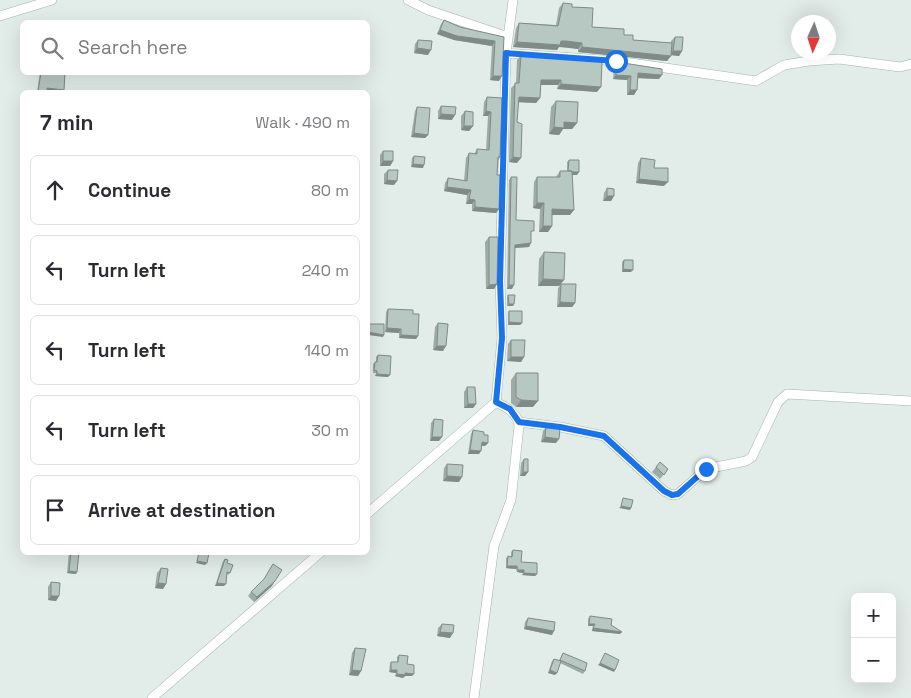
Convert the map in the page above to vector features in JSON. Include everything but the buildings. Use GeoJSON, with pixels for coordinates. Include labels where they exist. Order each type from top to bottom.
{"type":"FeatureCollection","features":[{"type":"Feature","properties":{"kind":"street"},"geometry":{"type":"LineString","coordinates":[[0,16],[52,0]]}},
{"type":"Feature","properties":{"kind":"street"},"geometry":{"type":"LineString","coordinates":[[408,0],[428,10],[508,38]]}},
{"type":"Feature","properties":{"kind":"street"},"geometry":{"type":"LineString","coordinates":[[370,511],[496,402],[502,338],[500,281],[506,53],[513,0]]}},
{"type":"Feature","properties":{"kind":"street"},"geometry":{"type":"LineString","coordinates":[[506,53],[616,61],[756,81],[784,65],[809,61],[839,59],[900,66],[911,64]]}},
{"type":"Feature","properties":{"kind":"street"},"geometry":{"type":"LineString","coordinates":[[519,422],[560,427],[604,436],[664,491],[672,495],[678,494],[706,469],[746,461],[752,457],[778,402],[787,394],[911,401]]}},
{"type":"Feature","properties":{"kind":"street"},"geometry":{"type":"LineString","coordinates":[[474,698],[494,546],[511,500],[519,422],[510,409],[496,402]]}},
{"type":"Feature","properties":{"kind":"street"},"geometry":{"type":"LineString","coordinates":[[152,698],[318,555]]}},
{"type":"Feature","properties":{"kind":"route"},"geometry":{"type":"LineString","coordinates":[[616,61],[514,52],[506,53],[500,281],[502,338],[496,402],[510,409],[519,422],[560,427],[604,436],[664,491],[672,495],[678,494],[706,469]]}}]}
